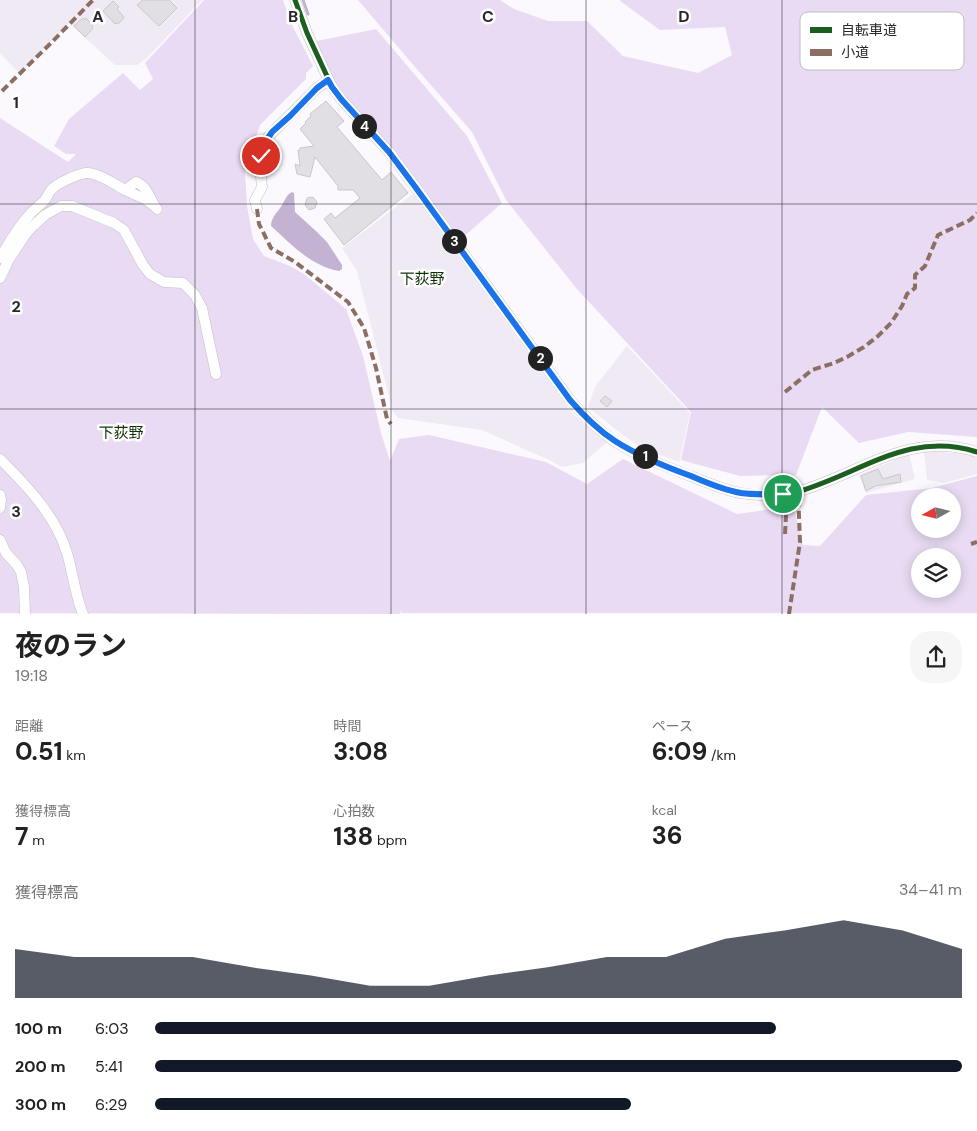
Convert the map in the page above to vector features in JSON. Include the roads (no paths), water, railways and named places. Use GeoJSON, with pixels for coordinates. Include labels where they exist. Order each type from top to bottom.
{"type":"FeatureCollection","features":[{"type":"Feature","properties":{"kind":"street"},"geometry":{"type":"LineString","coordinates":[[295,0],[307,34],[332,87],[389,152],[570,400],[590,421],[615,441],[660,464],[712,484],[755,494],[783,494],[798,491],[906,450],[937,445],[977,452]]}},
{"type":"Feature","properties":{"kind":"street"},"geometry":{"type":"LineString","coordinates":[[257,209],[255,200],[262,187],[261,156],[268,138],[317,88],[328,80]]}},
{"type":"Feature","properties":{"kind":"street"},"geometry":{"type":"LineString","coordinates":[[0,258],[21,225],[44,202],[51,190],[64,181],[86,173],[126,190],[136,182],[148,192],[155,207]]}},
{"type":"Feature","properties":{"kind":"street"},"geometry":{"type":"LineString","coordinates":[[0,278],[8,261],[25,235],[45,215],[61,206],[72,206],[114,223],[124,230],[150,274],[164,282],[183,283],[195,295],[202,308],[216,374]]}},
{"type":"Feature","properties":{"kind":"street"},"geometry":{"type":"LineString","coordinates":[[0,459],[39,501],[60,536],[67,551],[83,614]]}},
{"type":"Feature","properties":{"kind":"street"},"geometry":{"type":"LineString","coordinates":[[0,495],[0,508]]}},
{"type":"Feature","properties":{"kind":"street"},"geometry":{"type":"LineString","coordinates":[[0,540],[6,553],[21,572],[24,587],[25,614]]}},
{"type":"Feature","properties":{"kind":"waterway"},"geometry":{"type":"LineString","coordinates":[[303,0],[308,14]]}},
{"type":"Feature","properties":{"kind":"district","name":"下荻野"},"geometry":{"type":"Point","coordinates":[422,279]}},
{"type":"Feature","properties":{"kind":"district","name":"下荻野"},"geometry":{"type":"Point","coordinates":[121,433]}}]}
